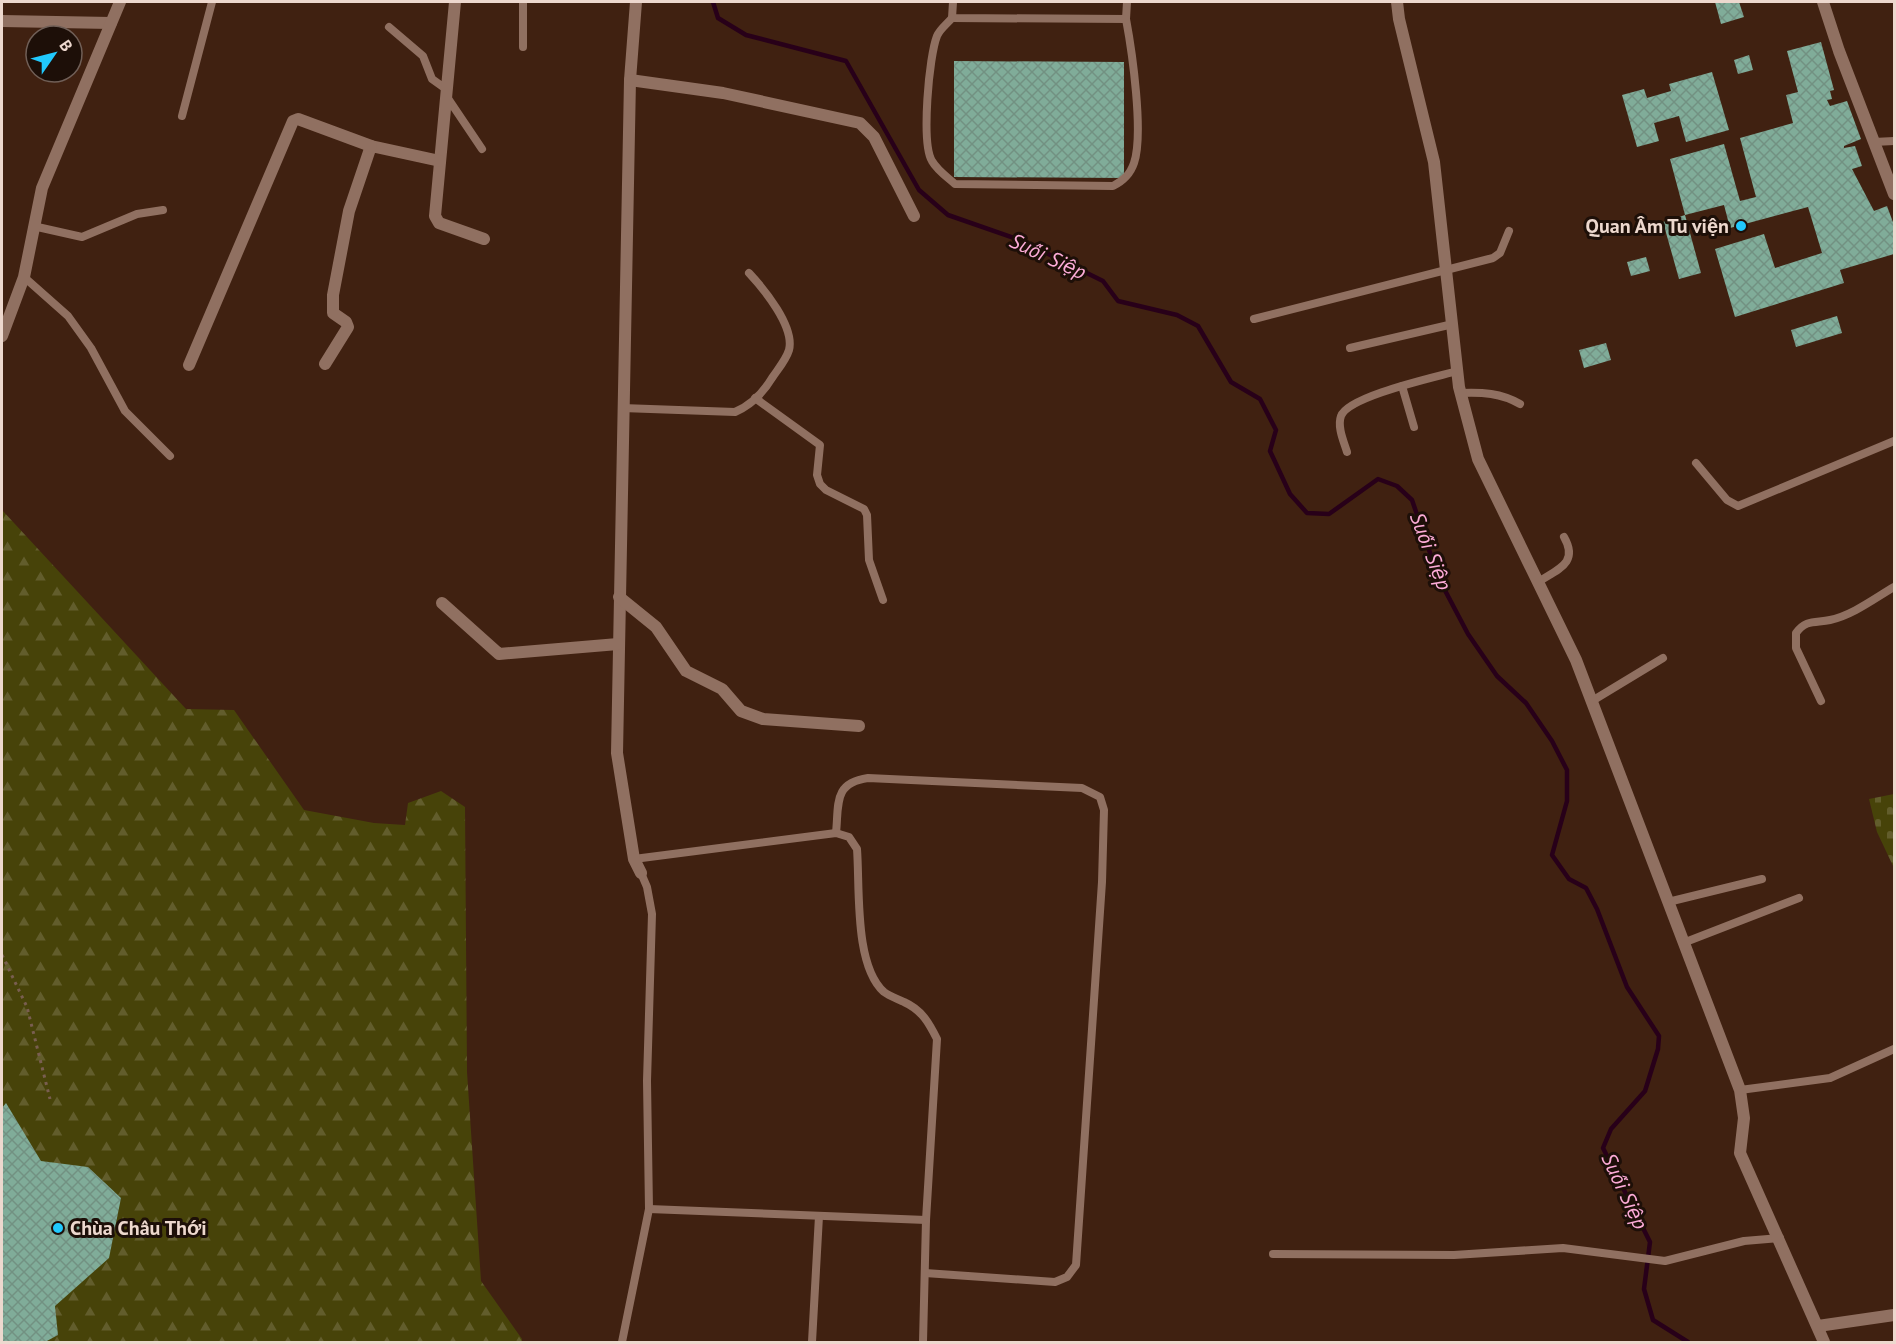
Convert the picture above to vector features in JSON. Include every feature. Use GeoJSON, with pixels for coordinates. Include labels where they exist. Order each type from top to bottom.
{"type":"FeatureCollection","features":[{"type":"Feature","properties":{"kind":"street"},"geometry":{"type":"LineString","coordinates":[[2,336],[24,277],[42,188],[120,2]]}},
{"type":"Feature","properties":{"kind":"street"},"geometry":{"type":"LineString","coordinates":[[455,2],[435,216],[439,223],[484,239]]}},
{"type":"Feature","properties":{"kind":"street"},"geometry":{"type":"LineString","coordinates":[[636,2],[630,80],[617,753],[634,859],[641,873]]}},
{"type":"Feature","properties":{"kind":"street"},"geometry":{"type":"LineString","coordinates":[[1397,2],[1399,20],[1434,162],[1460,393],[1478,459],[1576,660],[1740,1090],[1744,1118],[1740,1153],[1780,1238],[1824,1342]]}},
{"type":"Feature","properties":{"kind":"street"},"geometry":{"type":"LineString","coordinates":[[1823,2],[1839,51],[1894,195]]}},
{"type":"Feature","properties":{"kind":"street"},"geometry":{"type":"LineString","coordinates":[[2,21],[111,23]]}},
{"type":"Feature","properties":{"kind":"street"},"geometry":{"type":"LineString","coordinates":[[630,80],[723,93],[860,123],[874,137],[914,216]]}},
{"type":"Feature","properties":{"kind":"street"},"geometry":{"type":"LineString","coordinates":[[189,365],[293,121],[298,119],[371,146],[440,161]]}},
{"type":"Feature","properties":{"kind":"street"},"geometry":{"type":"LineString","coordinates":[[325,364],[348,327],[333,313],[333,295],[349,211],[371,146]]}},
{"type":"Feature","properties":{"kind":"street"},"geometry":{"type":"LineString","coordinates":[[619,597],[656,627],[687,671],[722,689],[741,711],[762,719],[859,726]]}},
{"type":"Feature","properties":{"kind":"street"},"geometry":{"type":"LineString","coordinates":[[442,603],[499,654],[618,644]]}},
{"type":"Feature","properties":{"kind":"street"},"geometry":{"type":"LineString","coordinates":[[1818,1326],[1894,1315]]}},
{"type":"Feature","properties":{"kind":"lane"},"geometry":{"type":"LineString","coordinates":[[182,116],[212,2]]}},
{"type":"Feature","properties":{"kind":"lane"},"geometry":{"type":"LineString","coordinates":[[523,2],[523,46]]}},
{"type":"Feature","properties":{"kind":"lane"},"geometry":{"type":"LineString","coordinates":[[953,2],[952,18],[937,37],[927,113],[928,153],[932,162],[955,184],[1113,186],[1123,182],[1135,162],[1137,114],[1126,2]]}},
{"type":"Feature","properties":{"kind":"lane"},"geometry":{"type":"LineString","coordinates":[[952,18],[1126,19]]}},
{"type":"Feature","properties":{"kind":"lane"},"geometry":{"type":"LineString","coordinates":[[389,27],[423,56],[432,79],[446,92],[482,149]]}},
{"type":"Feature","properties":{"kind":"lane"},"geometry":{"type":"LineString","coordinates":[[1874,142],[1894,141]]}},
{"type":"Feature","properties":{"kind":"lane"},"geometry":{"type":"LineString","coordinates":[[33,226],[82,237],[137,214],[163,210]]}},
{"type":"Feature","properties":{"kind":"lane"},"geometry":{"type":"LineString","coordinates":[[1254,319],[1493,258],[1500,253],[1509,231]]}},
{"type":"Feature","properties":{"kind":"lane"},"geometry":{"type":"LineString","coordinates":[[622,408],[724,413],[747,407],[782,363],[790,344],[787,331],[767,292],[749,273]]}},
{"type":"Feature","properties":{"kind":"lane"},"geometry":{"type":"LineString","coordinates":[[24,277],[68,316],[92,348],[125,411],[170,456]]}},
{"type":"Feature","properties":{"kind":"lane"},"geometry":{"type":"LineString","coordinates":[[1350,348],[1453,324]]}},
{"type":"Feature","properties":{"kind":"lane"},"geometry":{"type":"LineString","coordinates":[[1347,452],[1340,430],[1341,416],[1347,408],[1402,386],[1457,371]]}},
{"type":"Feature","properties":{"kind":"lane"},"geometry":{"type":"LineString","coordinates":[[1402,386],[1414,427]]}},
{"type":"Feature","properties":{"kind":"lane"},"geometry":{"type":"LineString","coordinates":[[1460,393],[1493,394],[1508,397],[1520,404]]}},
{"type":"Feature","properties":{"kind":"lane"},"geometry":{"type":"LineString","coordinates":[[755,398],[819,445],[817,475],[826,490],[864,509],[867,515],[869,560],[883,600]]}},
{"type":"Feature","properties":{"kind":"lane"},"geometry":{"type":"LineString","coordinates":[[1696,463],[1727,500],[1738,506],[1894,441]]}},
{"type":"Feature","properties":{"kind":"lane"},"geometry":{"type":"LineString","coordinates":[[1538,582],[1565,564],[1570,556],[1571,549],[1564,537]]}},
{"type":"Feature","properties":{"kind":"lane"},"geometry":{"type":"LineString","coordinates":[[1821,701],[1796,648],[1796,633],[1808,622],[1830,620],[1847,614],[1894,587]]}},
{"type":"Feature","properties":{"kind":"lane"},"geometry":{"type":"LineString","coordinates":[[1592,701],[1663,658]]}},
{"type":"Feature","properties":{"kind":"lane"},"geometry":{"type":"LineString","coordinates":[[836,833],[841,791],[851,781],[868,778],[1082,788],[1100,797],[1104,810],[1102,882],[1076,1265],[1067,1277],[1055,1282],[925,1273]]}},
{"type":"Feature","properties":{"kind":"lane"},"geometry":{"type":"LineString","coordinates":[[634,859],[836,833],[849,837],[858,849],[863,944],[869,972],[884,993],[913,1006],[927,1019],[937,1039],[926,1220],[923,1342]]}},
{"type":"Feature","properties":{"kind":"lane"},"geometry":{"type":"LineString","coordinates":[[622,1342],[649,1209],[647,1081],[652,914],[647,886],[641,873]]}},
{"type":"Feature","properties":{"kind":"lane"},"geometry":{"type":"LineString","coordinates":[[1668,902],[1762,879]]}},
{"type":"Feature","properties":{"kind":"lane"},"geometry":{"type":"LineString","coordinates":[[1683,943],[1798,898]]}},
{"type":"Feature","properties":{"kind":"lane"},"geometry":{"type":"LineString","coordinates":[[1740,1090],[1830,1077],[1894,1049]]}},
{"type":"Feature","properties":{"kind":"lane"},"geometry":{"type":"LineString","coordinates":[[649,1209],[926,1220]]}},
{"type":"Feature","properties":{"kind":"lane"},"geometry":{"type":"LineString","coordinates":[[812,1342],[819,1216]]}},
{"type":"Feature","properties":{"kind":"lane"},"geometry":{"type":"LineString","coordinates":[[1273,1254],[1454,1255],[1563,1248],[1665,1261],[1744,1241],[1780,1238]]}},
{"type":"Feature","properties":{"kind":"path"},"geometry":{"type":"LineString","coordinates":[[2,955],[27,1006],[51,1099]]}},
{"type":"Feature","properties":{"kind":"green space"},"geometry":{"type":"Polygon","coordinates":[[[2,510],[186,709],[234,710],[304,810],[374,823],[405,825],[408,803],[441,791],[465,807],[467,1072],[481,1281],[522,1342],[2,1342],[2,510]]]}},
{"type":"Feature","properties":{"kind":"green space"},"geometry":{"type":"Polygon","coordinates":[[[1894,794],[1894,868],[1877,832],[1869,799],[1894,794]]]}},
{"type":"Feature","properties":{"kind":"building"},"geometry":{"type":"Polygon","coordinates":[[[1715,2],[1739,2],[1744,17],[1721,24],[1715,2]]]}},
{"type":"Feature","properties":{"kind":"building"},"geometry":{"type":"Polygon","coordinates":[[[1821,42],[1834,90],[1830,91],[1832,99],[1827,100],[1830,106],[1847,101],[1861,139],[1844,148],[1855,146],[1862,166],[1852,169],[1874,211],[1887,206],[1894,225],[1894,254],[1840,270],[1844,283],[1735,317],[1715,249],[1764,234],[1775,268],[1822,253],[1808,207],[1730,228],[1724,205],[1685,215],[1670,159],[1724,144],[1740,201],[1756,197],[1740,138],[1793,123],[1786,95],[1798,92],[1787,51],[1821,42]]]}},
{"type":"Feature","properties":{"kind":"building"},"geometry":{"type":"Polygon","coordinates":[[[1749,55],[1753,70],[1738,74],[1734,60],[1749,55]]]}},
{"type":"Feature","properties":{"kind":"building"},"geometry":{"type":"Polygon","coordinates":[[[954,61],[1124,62],[1124,178],[954,177],[954,61]]]}},
{"type":"Feature","properties":{"kind":"building"},"geometry":{"type":"Polygon","coordinates":[[[1712,72],[1729,130],[1686,142],[1679,116],[1654,123],[1659,141],[1637,147],[1622,95],[1644,89],[1647,98],[1671,91],[1669,84],[1712,72]]]}},
{"type":"Feature","properties":{"kind":"building"},"geometry":{"type":"Polygon","coordinates":[[[1685,215],[1701,273],[1679,279],[1663,222],[1685,215]]]}},
{"type":"Feature","properties":{"kind":"building"},"geometry":{"type":"Polygon","coordinates":[[[1646,257],[1650,271],[1631,276],[1627,262],[1646,257]]]}},
{"type":"Feature","properties":{"kind":"building"},"geometry":{"type":"Polygon","coordinates":[[[1837,316],[1842,333],[1796,347],[1791,330],[1837,316]]]}},
{"type":"Feature","properties":{"kind":"building"},"geometry":{"type":"Polygon","coordinates":[[[1606,343],[1611,360],[1584,368],[1579,350],[1606,343]]]}},
{"type":"Feature","properties":{"kind":"building","name":"Chùa Châu Thới"},"geometry":{"type":"Polygon","coordinates":[[[6,1103],[41,1161],[88,1167],[121,1198],[109,1258],[55,1306],[58,1335],[45,1342],[2,1342],[2,1108],[6,1103]]]}},
{"type":"Feature","properties":{"kind":"waterway","name":"Suối Siệp"},"geometry":{"type":"LineString","coordinates":[[713,2],[718,18],[746,35],[846,61],[919,190],[948,215],[1020,240],[1103,281],[1118,301],[1177,315],[1198,326],[1231,382],[1260,399],[1276,430],[1270,451],[1290,494],[1307,513],[1329,514],[1378,479],[1397,486],[1412,500],[1439,579],[1468,634],[1497,676],[1526,703],[1552,741],[1567,770],[1567,801],[1552,855],[1569,879],[1586,888],[1597,909],[1627,987],[1659,1036],[1658,1049],[1645,1091],[1611,1129],[1603,1148],[1650,1242],[1644,1289],[1653,1320],[1688,1342]]}},
{"type":"Feature","properties":{"kind":"place","name":"Quan Âm Tu viện"},"geometry":{"type":"Point","coordinates":[1741,226]}},
{"type":"Feature","properties":{"kind":"place","name":"Chùa Châu Thới"},"geometry":{"type":"Point","coordinates":[58,1228]}}]}
